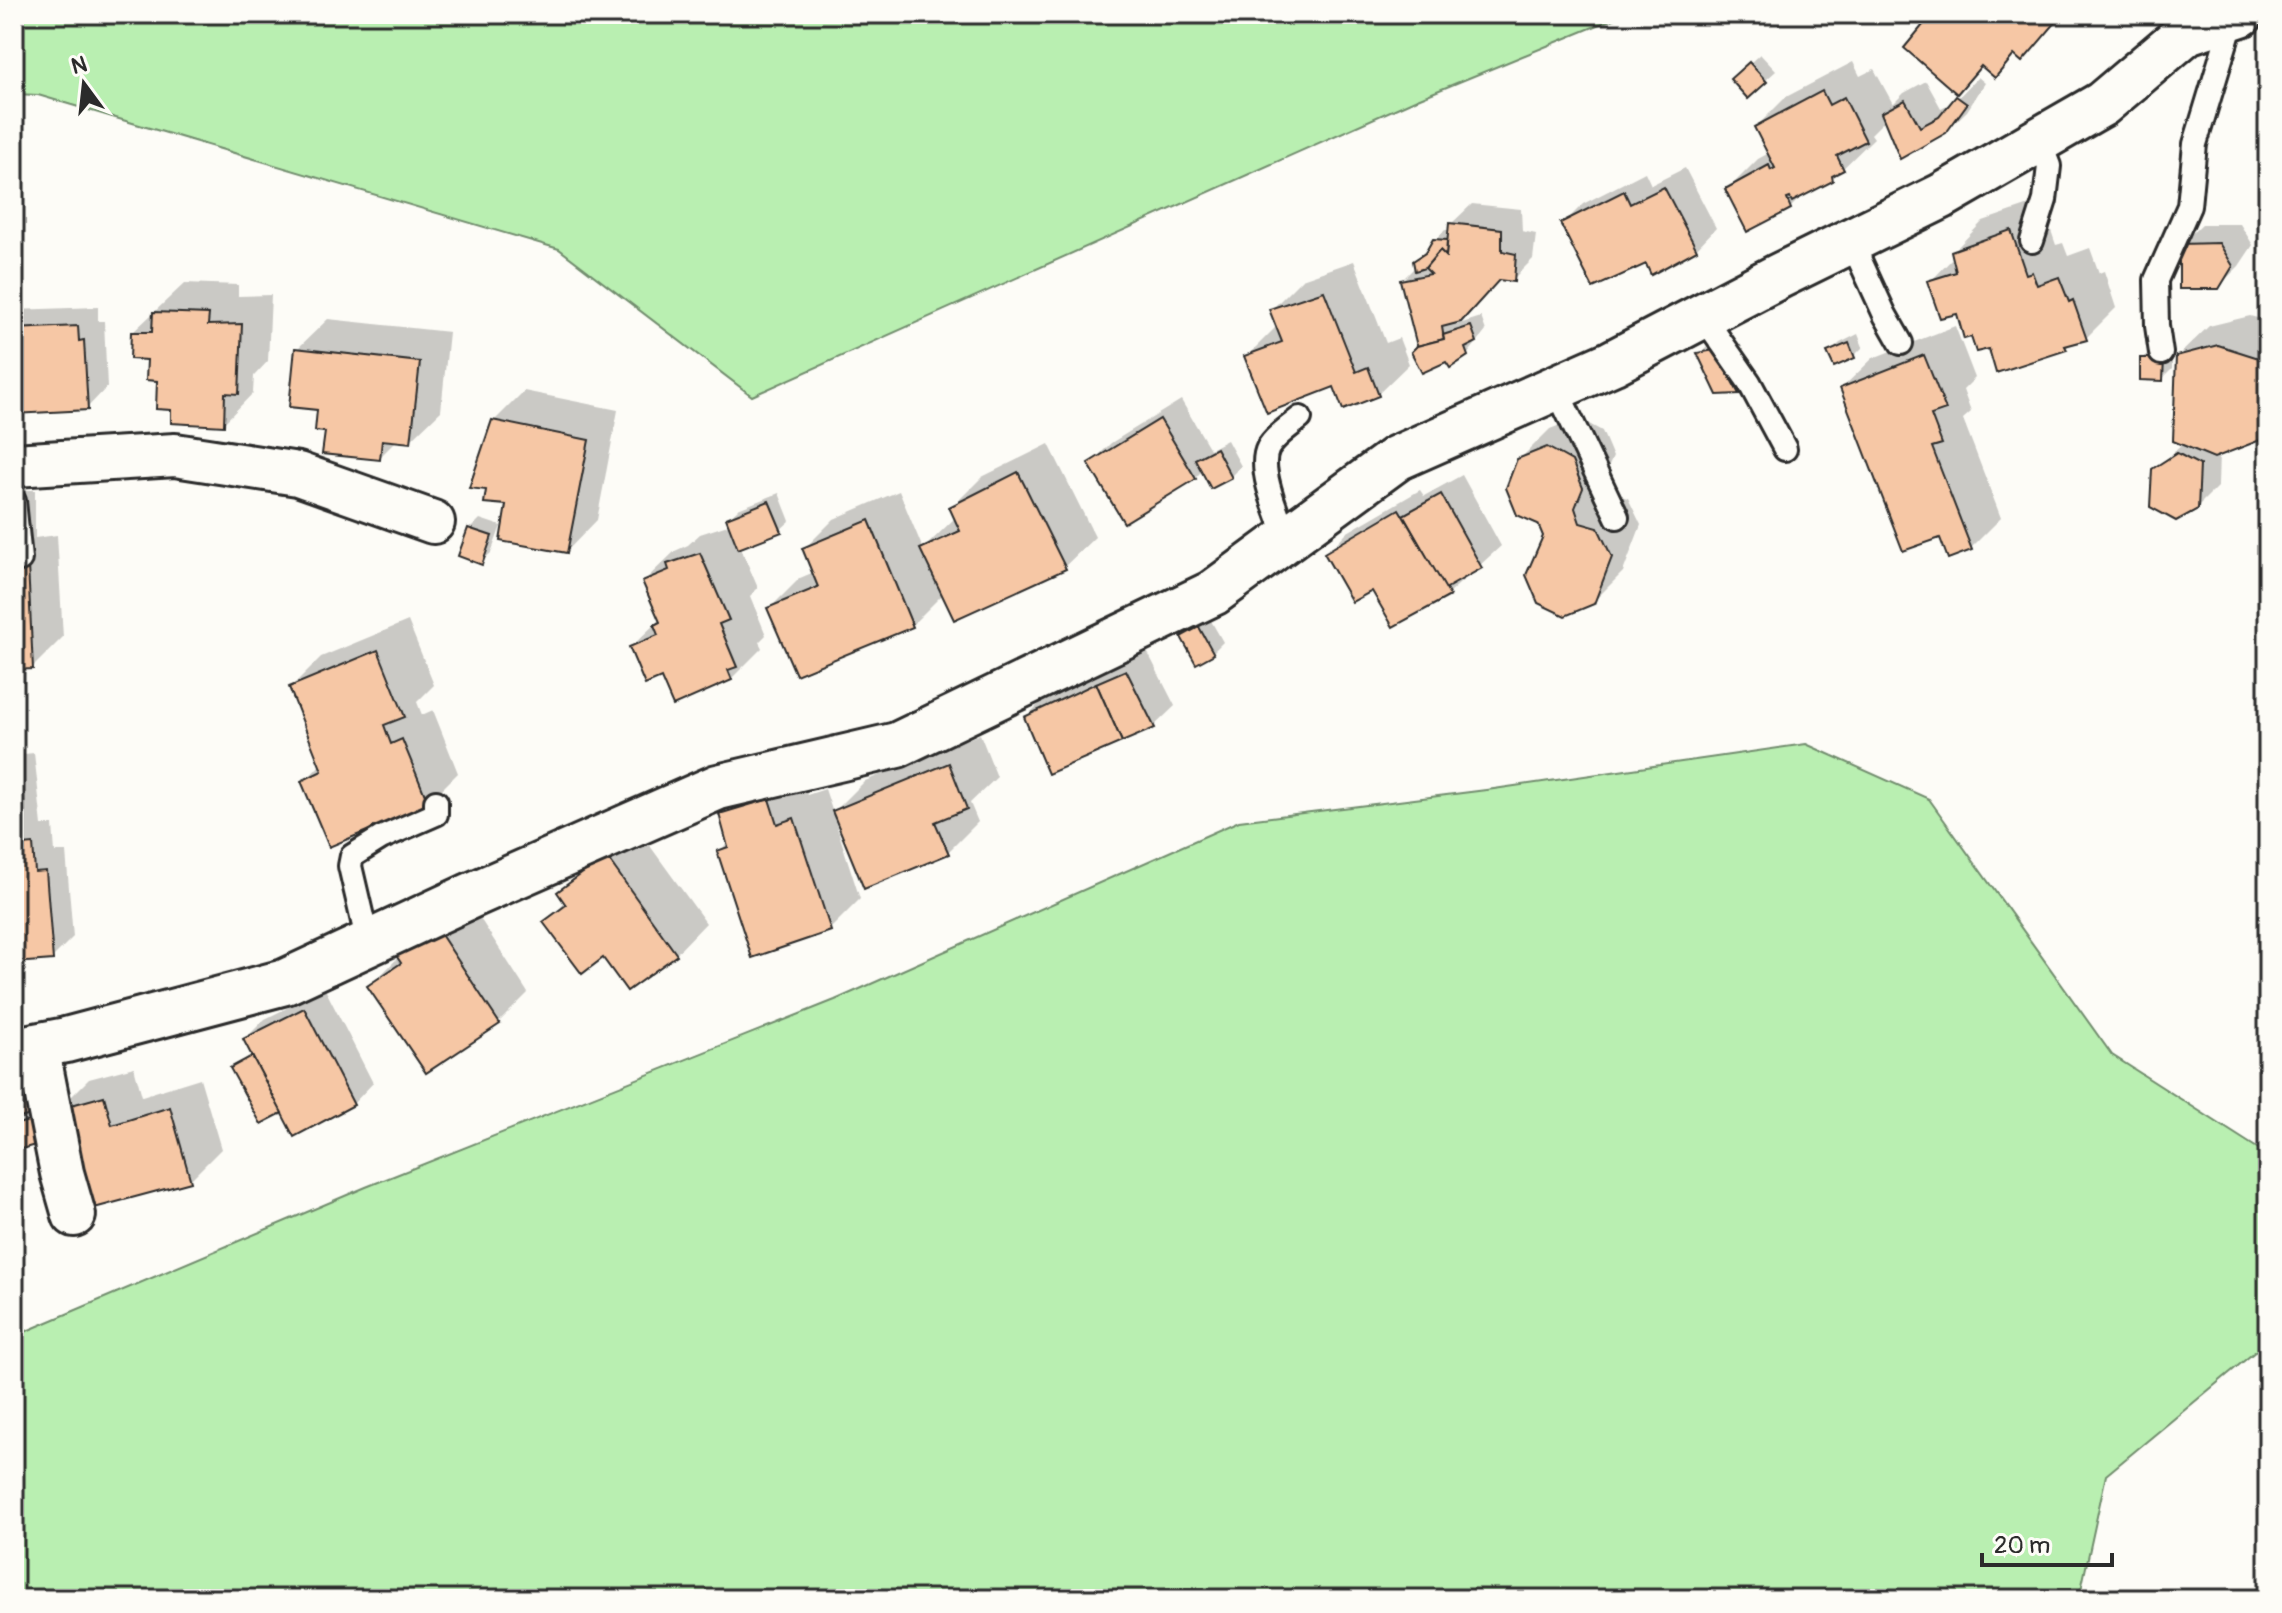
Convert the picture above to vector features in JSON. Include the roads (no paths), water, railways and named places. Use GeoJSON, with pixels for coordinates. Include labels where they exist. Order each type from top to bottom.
{"type":"FeatureCollection","features":[{"type":"Feature","properties":{"kind":"main road"},"geometry":{"type":"LineString","coordinates":[[26,1048],[285,982],[718,787],[897,745],[1213,593],[1397,458],[1612,363],[1942,196],[2102,104],[2187,32],[2234,16]]}},
{"type":"Feature","properties":{"kind":"street"},"geometry":{"type":"LineString","coordinates":[[14,465],[175,455],[298,474],[433,522]]}},
{"type":"Feature","properties":{"kind":"street"},"geometry":{"type":"LineString","coordinates":[[26,1048],[74,1215]]}},
{"type":"Feature","properties":{"kind":"lane"},"geometry":{"type":"LineString","coordinates":[[2161,353],[2156,280],[2189,206],[2195,144],[2234,16]]}},
{"type":"Feature","properties":{"kind":"lane"},"geometry":{"type":"LineString","coordinates":[[2032,241],[2045,200],[2049,166],[2039,140]]}},
{"type":"Feature","properties":{"kind":"lane"},"geometry":{"type":"LineString","coordinates":[[1851,241],[1901,343]]}},
{"type":"Feature","properties":{"kind":"lane"},"geometry":{"type":"LineString","coordinates":[[1703,316],[1749,382],[1785,449]]}},
{"type":"Feature","properties":{"kind":"lane"},"geometry":{"type":"LineString","coordinates":[[1556,388],[1617,517]]}},
{"type":"Feature","properties":{"kind":"lane"},"geometry":{"type":"LineString","coordinates":[[1287,539],[1265,472],[1264,457],[1270,445],[1300,418]]}},
{"type":"Feature","properties":{"kind":"lane"},"geometry":{"type":"LineString","coordinates":[[14,501],[20,559]]}},
{"type":"Feature","properties":{"kind":"lane"},"geometry":{"type":"LineString","coordinates":[[368,943],[350,866],[352,856],[381,838],[436,814],[436,802]]}}]}
